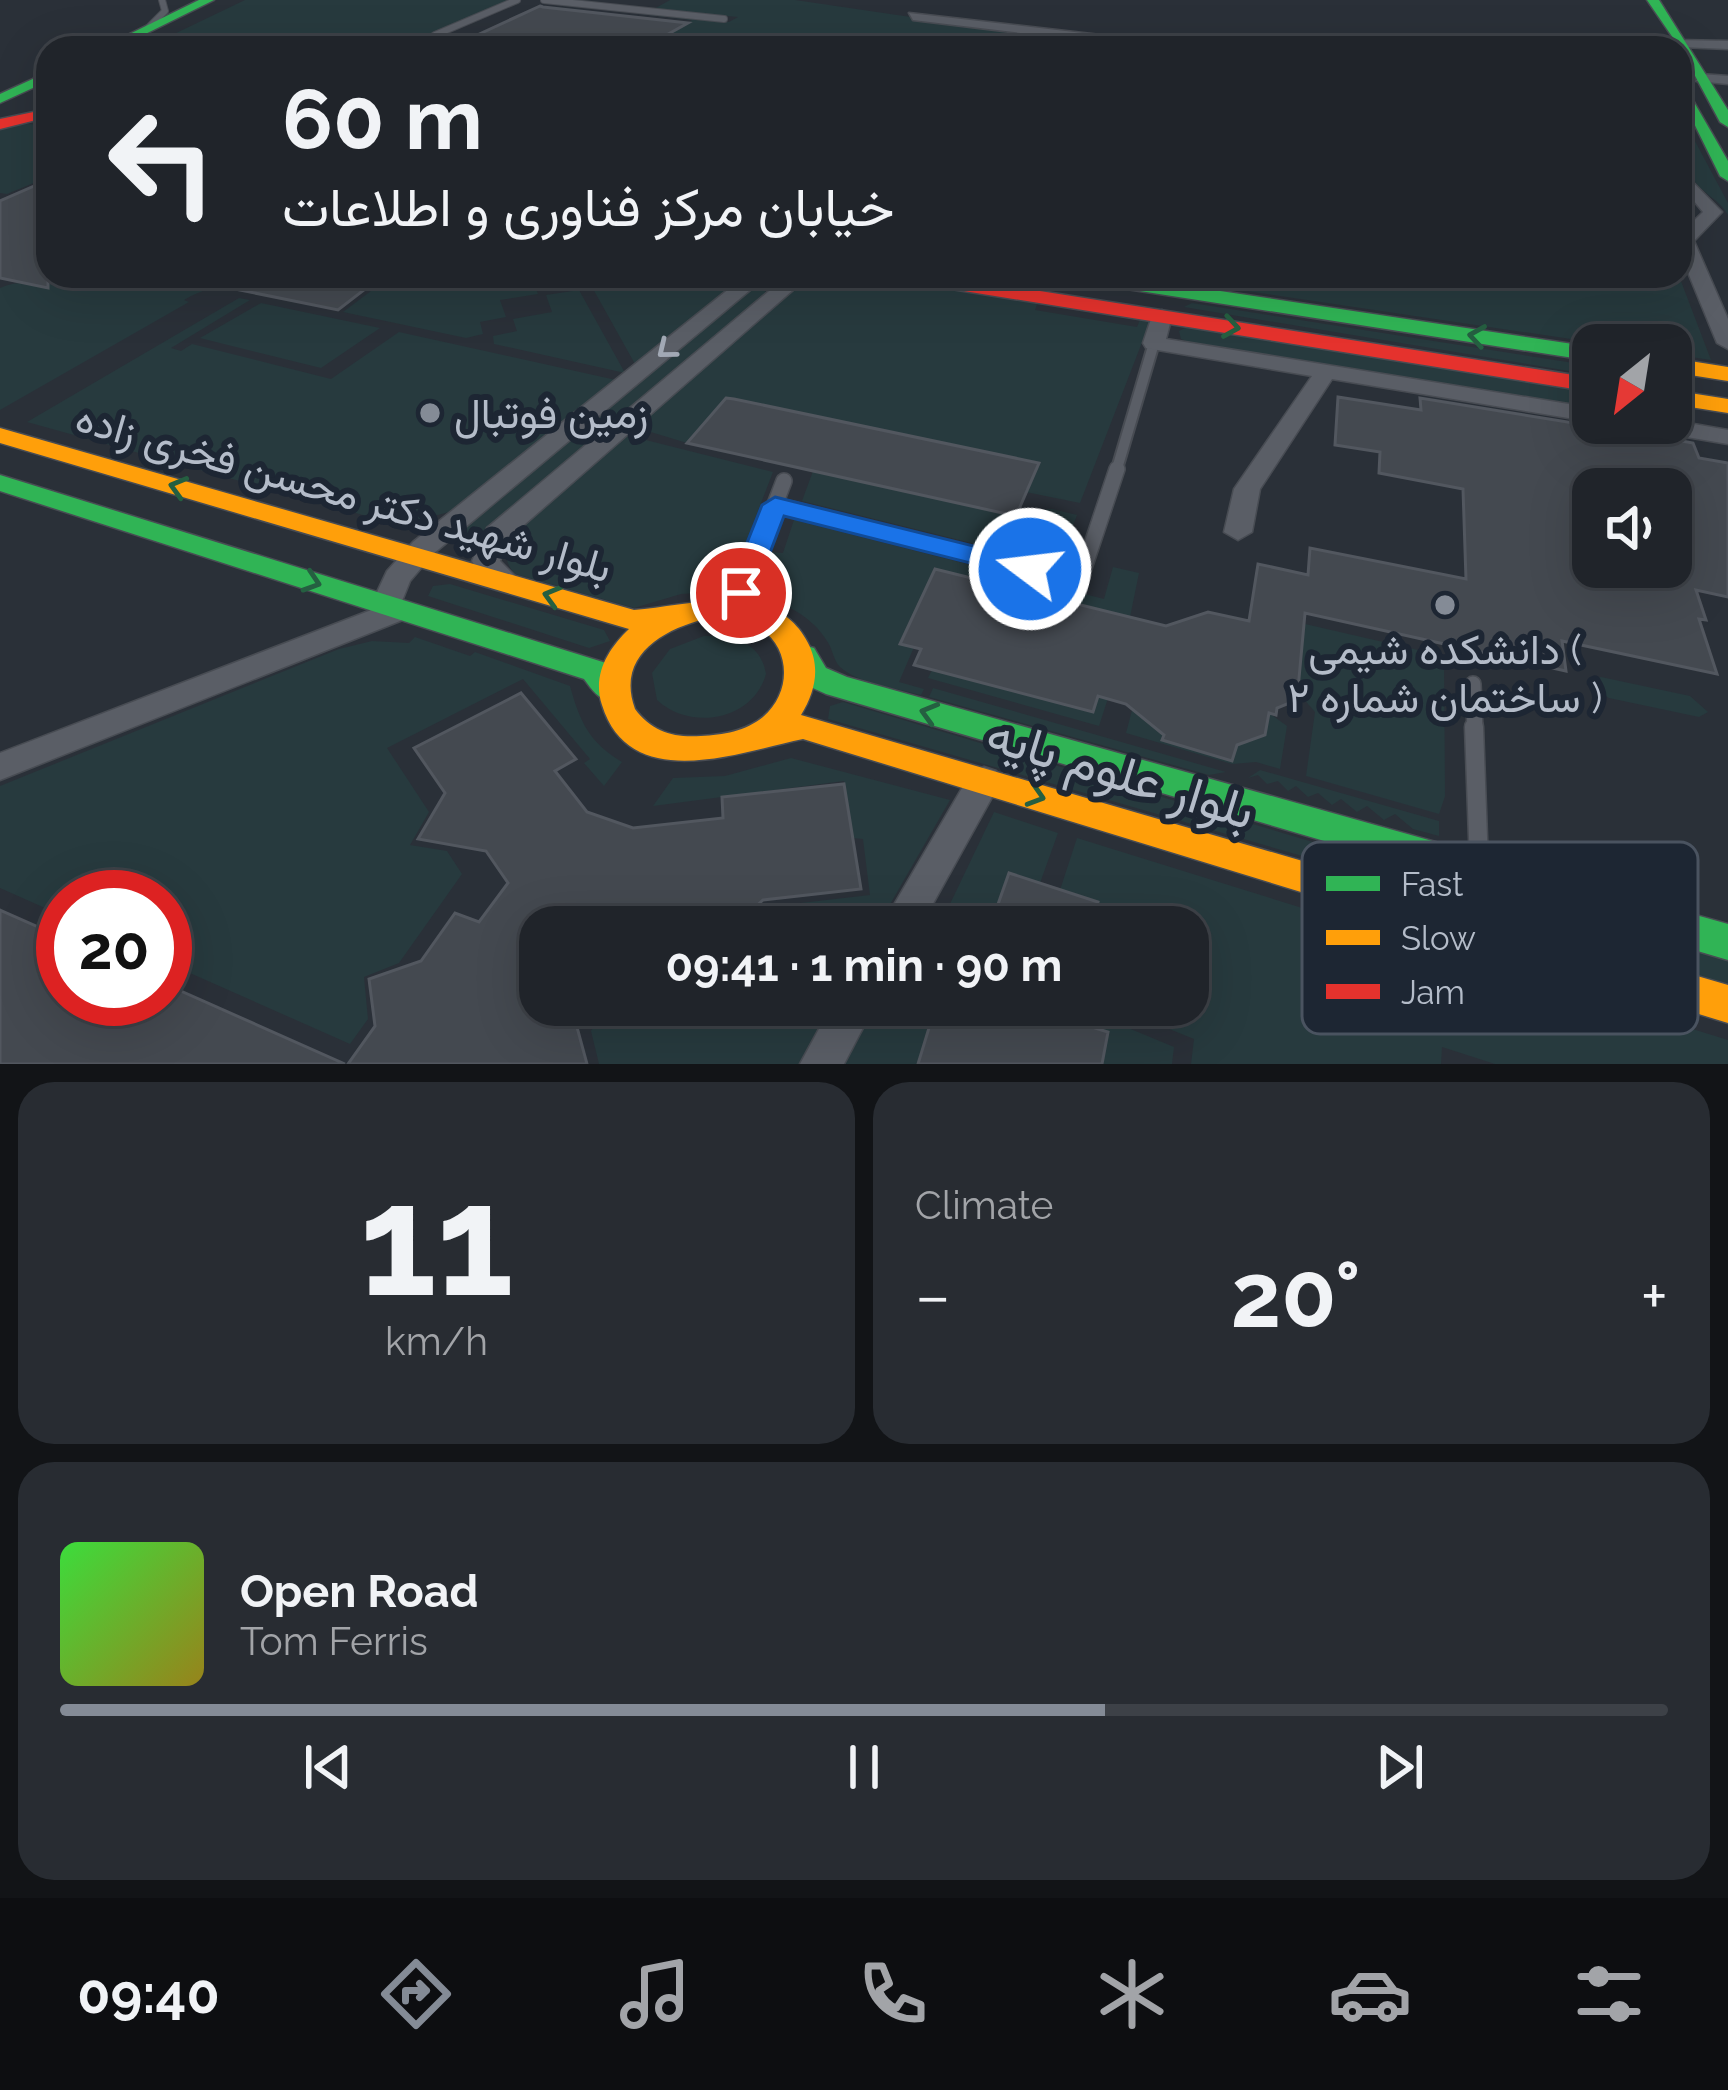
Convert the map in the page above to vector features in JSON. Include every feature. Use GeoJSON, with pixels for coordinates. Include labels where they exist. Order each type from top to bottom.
{"type":"FeatureCollection","features":[{"type":"Feature","properties":{"kind":"main road"},"geometry":{"type":"LineString","coordinates":[[146,36],[208,0]]}},
{"type":"Feature","properties":{"kind":"main road"},"geometry":{"type":"LineString","coordinates":[[148,36],[237,0]]}},
{"type":"Feature","properties":{"kind":"main road"},"geometry":{"type":"LineString","coordinates":[[1631,0],[1661,36]]}},
{"type":"Feature","properties":{"kind":"main road"},"geometry":{"type":"LineString","coordinates":[[1653,0],[1666,36]]}},
{"type":"Feature","properties":{"kind":"main road"},"geometry":{"type":"LineString","coordinates":[[2,116],[36,86]]}},
{"type":"Feature","properties":{"kind":"main road"},"geometry":{"type":"LineString","coordinates":[[1705,87],[1728,122]]}},
{"type":"Feature","properties":{"kind":"main road"},"geometry":{"type":"LineString","coordinates":[[1705,87],[1728,176]]}},
{"type":"Feature","properties":{"kind":"main road"},"geometry":{"type":"LineString","coordinates":[[2,116],[36,101]]}},
{"type":"Feature","properties":{"kind":"main road"},"geometry":{"type":"LineString","coordinates":[[2,116],[36,117]]}},
{"type":"Feature","properties":{"kind":"main road"},"geometry":{"type":"LineString","coordinates":[[1103,288],[1166,306],[1572,381]]}},
{"type":"Feature","properties":{"kind":"main road"},"geometry":{"type":"LineString","coordinates":[[1166,306],[1572,352]]}},
{"type":"Feature","properties":{"kind":"main road"},"geometry":{"type":"LineString","coordinates":[[1692,368],[1728,374]]}},
{"type":"Feature","properties":{"kind":"main road"},"geometry":{"type":"LineString","coordinates":[[1692,400],[1728,406]]}},
{"type":"Feature","properties":{"kind":"main road","name":"بلوار شهید دکتر محسن فخری زاده"},"geometry":{"type":"LineString","coordinates":[[0,435],[634,620],[665,618]]}},
{"type":"Feature","properties":{"kind":"main road"},"geometry":{"type":"LineString","coordinates":[[0,483],[595,671],[628,726],[662,745],[718,749],[761,735],[786,716],[802,694],[806,670],[803,656],[778,625],[735,609],[695,610],[665,618],[640,633],[621,652],[610,690]]}},
{"type":"Feature","properties":{"kind":"main road","name":"بلوار علوم پایه"},"geometry":{"type":"LineString","coordinates":[[803,656],[815,676],[837,686],[1381,842]]}},
{"type":"Feature","properties":{"kind":"main road","name":"بلوار علوم پایه"},"geometry":{"type":"LineString","coordinates":[[761,735],[798,726],[1302,876]]}},
{"type":"Feature","properties":{"kind":"main road","name":"بلوار علوم پایه"},"geometry":{"type":"LineString","coordinates":[[1698,933],[1728,942]]}},
{"type":"Feature","properties":{"kind":"main road","name":"بلوار علوم پایه"},"geometry":{"type":"LineString","coordinates":[[1698,995],[1728,1004]]}},
{"type":"Feature","properties":{"kind":"street"},"geometry":{"type":"LineString","coordinates":[[913,16],[1086,36]]}},
{"type":"Feature","properties":{"kind":"street"},"geometry":{"type":"LineString","coordinates":[[1020,28],[1042,36]]}},
{"type":"Feature","properties":{"kind":"street"},"geometry":{"type":"LineString","coordinates":[[1692,46],[1728,46]]}},
{"type":"Feature","properties":{"kind":"street"},"geometry":{"type":"LineString","coordinates":[[1692,188],[1713,213],[1692,230]]}},
{"type":"Feature","properties":{"kind":"street"},"geometry":{"type":"LineString","coordinates":[[1692,266],[1728,344]]}},
{"type":"Feature","properties":{"kind":"street"},"geometry":{"type":"LineString","coordinates":[[0,767],[393,607],[391,587],[415,556],[742,288]]}},
{"type":"Feature","properties":{"kind":"street"},"geometry":{"type":"LineString","coordinates":[[509,584],[491,572],[486,561],[497,534],[785,288]]}},
{"type":"Feature","properties":{"kind":"street"},"geometry":{"type":"LineString","coordinates":[[1166,306],[1326,371],[1572,412]]}},
{"type":"Feature","properties":{"kind":"street"},"geometry":{"type":"LineString","coordinates":[[1238,532],[1246,489],[1326,371]]}},
{"type":"Feature","properties":{"kind":"street"},"geometry":{"type":"LineString","coordinates":[[1692,430],[1728,436]]}},
{"type":"Feature","properties":{"kind":"street"},"geometry":{"type":"LineString","coordinates":[[912,906],[984,781]]}},
{"type":"Feature","properties":{"kind":"street"},"geometry":{"type":"LineString","coordinates":[[820,1064],[843,1026]]}},
{"type":"Feature","properties":{"kind":"lane"},"geometry":{"type":"LineString","coordinates":[[145,36],[165,11],[162,0]]}},
{"type":"Feature","properties":{"kind":"lane"},"geometry":{"type":"LineString","coordinates":[[435,35],[517,0]]}},
{"type":"Feature","properties":{"kind":"lane"},"geometry":{"type":"LineString","coordinates":[[544,0],[724,19]]}},
{"type":"Feature","properties":{"kind":"lane"},"geometry":{"type":"LineString","coordinates":[[644,10],[665,0]]}},
{"type":"Feature","properties":{"kind":"lane"},"geometry":{"type":"LineString","coordinates":[[775,505],[1064,578],[1082,577],[1166,306]]}},
{"type":"Feature","properties":{"kind":"lane"},"geometry":{"type":"LineString","coordinates":[[735,609],[784,481]]}},
{"type":"Feature","properties":{"kind":"lane"},"geometry":{"type":"LineString","coordinates":[[1473,684],[1478,842]]}},
{"type":"Feature","properties":{"kind":"green space"},"geometry":{"type":"Polygon","coordinates":[[[245,0],[508,0],[425,36],[170,36],[245,0]]]}},
{"type":"Feature","properties":{"kind":"green space"},"geometry":{"type":"Polygon","coordinates":[[[670,0],[795,0],[1020,36],[667,36],[692,20],[640,14],[729,22],[738,17],[654,9],[670,0]]]}},
{"type":"Feature","properties":{"kind":"green space"},"geometry":{"type":"Polygon","coordinates":[[[36,124],[36,182],[7,194],[0,193],[0,127],[36,124]]]}},
{"type":"Feature","properties":{"kind":"green space"},"geometry":{"type":"Polygon","coordinates":[[[1692,136],[1728,203],[1728,215],[1692,176],[1692,136]]]}},
{"type":"Feature","properties":{"kind":"green space"},"geometry":{"type":"Polygon","coordinates":[[[36,283],[36,288],[210,288],[0,410],[0,288],[36,283]]]}},
{"type":"Feature","properties":{"kind":"green space"},"geometry":{"type":"Polygon","coordinates":[[[375,288],[536,288],[538,294],[500,300],[506,317],[480,322],[483,334],[466,338],[343,312],[375,288]]]}},
{"type":"Feature","properties":{"kind":"green space"},"geometry":{"type":"Polygon","coordinates":[[[593,288],[728,288],[635,364],[593,288]]]}},
{"type":"Feature","properties":{"kind":"green space"},"geometry":{"type":"Polygon","coordinates":[[[793,288],[959,288],[1038,301],[1035,310],[1137,327],[1141,317],[1151,319],[1080,503],[1026,492],[1038,463],[727,398],[687,443],[631,426],[793,288]]]}},
{"type":"Feature","properties":{"kind":"green space"},"geometry":{"type":"Polygon","coordinates":[[[1227,288],[1684,288],[1711,360],[1692,357],[1692,324],[1572,324],[1572,339],[1227,288]]]}},
{"type":"Feature","properties":{"kind":"green space"},"geometry":{"type":"Polygon","coordinates":[[[751,289],[767,293],[478,537],[466,541],[457,537],[460,530],[751,289]]]}},
{"type":"Feature","properties":{"kind":"green space"},"geometry":{"type":"Polygon","coordinates":[[[579,290],[625,373],[494,344],[493,336],[517,331],[513,319],[552,312],[546,295],[579,290]]]}},
{"type":"Feature","properties":{"kind":"green space"},"geometry":{"type":"Polygon","coordinates":[[[239,298],[250,300],[171,348],[181,351],[192,344],[331,379],[399,332],[616,380],[449,512],[399,525],[27,422],[239,298]]]}},
{"type":"Feature","properties":{"kind":"green space"},"geometry":{"type":"Polygon","coordinates":[[[261,303],[380,328],[321,368],[200,338],[261,303]]]}},
{"type":"Feature","properties":{"kind":"green space"},"geometry":{"type":"Polygon","coordinates":[[[1192,303],[1572,363],[1572,372],[1184,307],[1192,303]]]}},
{"type":"Feature","properties":{"kind":"green space"},"geometry":{"type":"Polygon","coordinates":[[[1187,327],[1572,386],[1572,407],[1197,345],[1181,339],[1179,331],[1187,327]]]}},
{"type":"Feature","properties":{"kind":"green space"},"geometry":{"type":"Polygon","coordinates":[[[622,434],[773,472],[727,591],[681,594],[634,608],[511,569],[506,555],[509,534],[622,434]]]}},
{"type":"Feature","properties":{"kind":"green space"},"geometry":{"type":"Polygon","coordinates":[[[813,471],[1016,516],[1000,550],[802,501],[813,471]]]}},
{"type":"Feature","properties":{"kind":"green space"},"geometry":{"type":"Polygon","coordinates":[[[1052,509],[1077,515],[1060,560],[1015,553],[1032,518],[1052,509]]]}},
{"type":"Feature","properties":{"kind":"green space"},"geometry":{"type":"Polygon","coordinates":[[[794,520],[1104,599],[1113,567],[1139,573],[1130,617],[935,569],[918,605],[955,615],[914,647],[899,682],[924,689],[921,695],[878,685],[840,667],[821,632],[805,617],[756,595],[772,552],[783,553],[794,520]]]}},
{"type":"Feature","properties":{"kind":"green space"},"geometry":{"type":"Polygon","coordinates":[[[450,584],[604,630],[610,641],[589,648],[428,596],[433,586],[450,584]]]}},
{"type":"Feature","properties":{"kind":"green space"},"geometry":{"type":"Polygon","coordinates":[[[1305,624],[1444,656],[1445,796],[1439,814],[1306,776],[1315,712],[1289,682],[1299,684],[1305,624]]]}},
{"type":"Feature","properties":{"kind":"green space"},"geometry":{"type":"Polygon","coordinates":[[[704,636],[744,643],[758,654],[766,674],[748,702],[734,711],[703,718],[686,716],[657,700],[652,673],[670,649],[704,636]]]}},
{"type":"Feature","properties":{"kind":"green space"},"geometry":{"type":"Polygon","coordinates":[[[415,637],[470,656],[475,652],[570,686],[587,730],[622,762],[604,786],[584,763],[590,759],[523,679],[387,748],[429,812],[410,845],[447,851],[462,874],[399,963],[364,977],[368,1019],[350,1044],[192,974],[192,870],[36,870],[36,904],[0,888],[0,786],[339,649],[372,641],[409,643],[415,637]]]}},
{"type":"Feature","properties":{"kind":"green space"},"geometry":{"type":"Polygon","coordinates":[[[932,670],[1092,712],[1098,696],[1110,692],[1099,726],[928,678],[932,670]]]}},
{"type":"Feature","properties":{"kind":"green space"},"geometry":{"type":"Polygon","coordinates":[[[1594,679],[1690,696],[1708,712],[1699,717],[1609,698],[1592,687],[1594,679]]]}},
{"type":"Feature","properties":{"kind":"green space"},"geometry":{"type":"Polygon","coordinates":[[[933,688],[1226,772],[1209,775],[929,697],[933,688]]]}},
{"type":"Feature","properties":{"kind":"green space"},"geometry":{"type":"Polygon","coordinates":[[[1135,699],[1164,735],[1163,741],[1232,761],[1237,745],[1264,735],[1269,713],[1287,726],[1280,769],[1256,762],[1232,764],[1126,733],[1135,699]]]}},
{"type":"Feature","properties":{"kind":"green space"},"geometry":{"type":"Polygon","coordinates":[[[843,702],[1313,842],[1302,842],[1302,856],[828,719],[830,706],[843,702]]]}},
{"type":"Feature","properties":{"kind":"green space"},"geometry":{"type":"Polygon","coordinates":[[[791,758],[950,800],[889,906],[775,906],[870,895],[863,839],[853,838],[844,781],[653,806],[673,778],[725,776],[791,758]]]}},
{"type":"Feature","properties":{"kind":"green space"},"geometry":{"type":"Polygon","coordinates":[[[1260,770],[1439,821],[1439,836],[1413,829],[1395,814],[1384,820],[1367,806],[1357,812],[1341,799],[1332,805],[1318,793],[1308,797],[1296,786],[1288,791],[1278,781],[1267,784],[1258,775],[1248,778],[1260,770]]]}},
{"type":"Feature","properties":{"kind":"green space"},"geometry":{"type":"Polygon","coordinates":[[[994,812],[1058,833],[1040,883],[1009,873],[997,906],[949,906],[994,812]]]}},
{"type":"Feature","properties":{"kind":"green space"},"geometry":{"type":"Polygon","coordinates":[[[1077,838],[1302,908],[1302,1034],[1698,1031],[1728,1040],[1728,1064],[1495,1064],[1442,1047],[1441,1064],[1191,1064],[1194,1039],[1162,1026],[1209,1026],[1209,906],[1096,906],[1097,902],[1060,890],[1077,838]]]}},
{"type":"Feature","properties":{"kind":"green space"},"geometry":{"type":"Polygon","coordinates":[[[1698,950],[1728,959],[1728,988],[1698,979],[1698,950]]]}},
{"type":"Feature","properties":{"kind":"green space"},"geometry":{"type":"Polygon","coordinates":[[[594,1026],[821,1026],[799,1064],[599,1064],[594,1026]]]}},
{"type":"Feature","properties":{"kind":"green space"},"geometry":{"type":"Polygon","coordinates":[[[864,1026],[930,1026],[918,1064],[843,1064],[864,1026]]]}},
{"type":"Feature","properties":{"kind":"green space"},"geometry":{"type":"Polygon","coordinates":[[[1088,1026],[1124,1026],[1174,1047],[1172,1064],[1102,1064],[1107,1032],[1088,1026]]]}},
{"type":"Feature","properties":{"kind":"building"},"geometry":{"type":"Polygon","coordinates":[[[540,6],[688,23],[665,36],[475,36],[540,6]]]}},
{"type":"Feature","properties":{"kind":"building"},"geometry":{"type":"Polygon","coordinates":[[[36,185],[36,286],[0,278],[0,201],[36,185]]]}},
{"type":"Feature","properties":{"kind":"building"},"geometry":{"type":"Polygon","coordinates":[[[230,288],[366,288],[338,310],[230,288]]]}},
{"type":"Feature","properties":{"kind":"building"},"geometry":{"type":"Polygon","coordinates":[[[1338,397],[1421,410],[1420,398],[1572,423],[1572,444],[1692,443],[1699,458],[1728,463],[1728,597],[1696,590],[1706,620],[1699,619],[1717,674],[1562,641],[1566,671],[1305,613],[1297,700],[1277,708],[1276,715],[1269,713],[1265,735],[1237,745],[1232,761],[1162,740],[1164,735],[1126,704],[1098,696],[1093,712],[914,665],[921,649],[900,644],[935,569],[1166,626],[1208,612],[1249,621],[1258,564],[1308,575],[1310,548],[1466,579],[1463,489],[1379,473],[1380,452],[1335,445],[1338,397]]]}},
{"type":"Feature","properties":{"kind":"building"},"geometry":{"type":"Polygon","coordinates":[[[726,398],[1039,463],[1016,516],[687,443],[726,398]]]}},
{"type":"Feature","properties":{"kind":"building"},"geometry":{"type":"Polygon","coordinates":[[[521,693],[576,759],[555,771],[587,812],[633,828],[723,818],[722,797],[844,784],[861,889],[763,900],[757,906],[519,906],[519,1026],[577,1026],[587,1064],[348,1064],[375,1026],[369,979],[421,961],[455,913],[479,922],[508,883],[486,851],[418,839],[445,793],[414,748],[521,693]]]}},
{"type":"Feature","properties":{"kind":"building"},"geometry":{"type":"Polygon","coordinates":[[[1009,873],[1098,902],[1097,906],[997,906],[1009,873]]]}},
{"type":"Feature","properties":{"kind":"building"},"geometry":{"type":"Polygon","coordinates":[[[0,910],[36,926],[36,1026],[192,1026],[192,996],[345,1064],[0,1064],[0,910]]]}},
{"type":"Feature","properties":{"kind":"building"},"geometry":{"type":"Polygon","coordinates":[[[930,1026],[1089,1026],[1108,1032],[1102,1064],[918,1064],[930,1026]]]}},
{"type":"Feature","properties":{"kind":"traffic: fast"},"geometry":{"type":"LineString","coordinates":[[132,36],[208,0]]}},
{"type":"Feature","properties":{"kind":"traffic: fast"},"geometry":{"type":"LineString","coordinates":[[1653,0],[1675,36]]}},
{"type":"Feature","properties":{"kind":"traffic: fast"},"geometry":{"type":"LineString","coordinates":[[1692,63],[1728,122]]}},
{"type":"Feature","properties":{"kind":"traffic: fast"},"geometry":{"type":"LineString","coordinates":[[0,99],[36,82]]}},
{"type":"Feature","properties":{"kind":"traffic: fast"},"geometry":{"type":"LineString","coordinates":[[1692,111],[1728,176]]}},
{"type":"Feature","properties":{"kind":"traffic: fast"},"geometry":{"type":"LineString","coordinates":[[1160,288],[1572,351]]}},
{"type":"Feature","properties":{"kind":"traffic: fast"},"geometry":{"type":"LineString","coordinates":[[0,483],[595,671],[610,690]]}},
{"type":"Feature","properties":{"kind":"traffic: fast"},"geometry":{"type":"LineString","coordinates":[[803,656],[815,676],[837,686],[1380,842]]}},
{"type":"Feature","properties":{"kind":"traffic: fast"},"geometry":{"type":"LineString","coordinates":[[1698,933],[1728,942]]}},
{"type":"Feature","properties":{"kind":"traffic: slow"},"geometry":{"type":"LineString","coordinates":[[1692,368],[1728,374]]}},
{"type":"Feature","properties":{"kind":"traffic: slow"},"geometry":{"type":"LineString","coordinates":[[1692,400],[1728,406]]}},
{"type":"Feature","properties":{"kind":"traffic: slow"},"geometry":{"type":"LineString","coordinates":[[0,435],[634,620],[665,618]]}},
{"type":"Feature","properties":{"kind":"traffic: slow"},"geometry":{"type":"LineString","coordinates":[[705,609],[751,613],[783,630],[799,657],[798,688],[781,719],[755,737],[708,748],[660,745],[643,737],[621,713],[615,698],[618,666],[625,651],[645,631],[705,609]]}},
{"type":"Feature","properties":{"kind":"traffic: slow"},"geometry":{"type":"LineString","coordinates":[[761,735],[803,727],[1302,876]]}},
{"type":"Feature","properties":{"kind":"traffic: slow"},"geometry":{"type":"LineString","coordinates":[[1698,995],[1728,1004]]}},
{"type":"Feature","properties":{"kind":"traffic: jam"},"geometry":{"type":"LineString","coordinates":[[0,124],[36,116]]}},
{"type":"Feature","properties":{"kind":"traffic: jam"},"geometry":{"type":"LineString","coordinates":[[983,288],[1572,382]]}},
{"type":"Feature","properties":{"kind":"place","name":"زمین فوتبال"},"geometry":{"type":"Point","coordinates":[430,413]}},
{"type":"Feature","properties":{"kind":"place","name":"دانشکده شیمی ( ساختمان شماره ۲ )"},"geometry":{"type":"Point","coordinates":[1445,605]}},
{"type":"Feature","properties":{"kind":"route"},"geometry":{"type":"LineString","coordinates":[[741,593],[775,505],[1030,569]]}}]}
